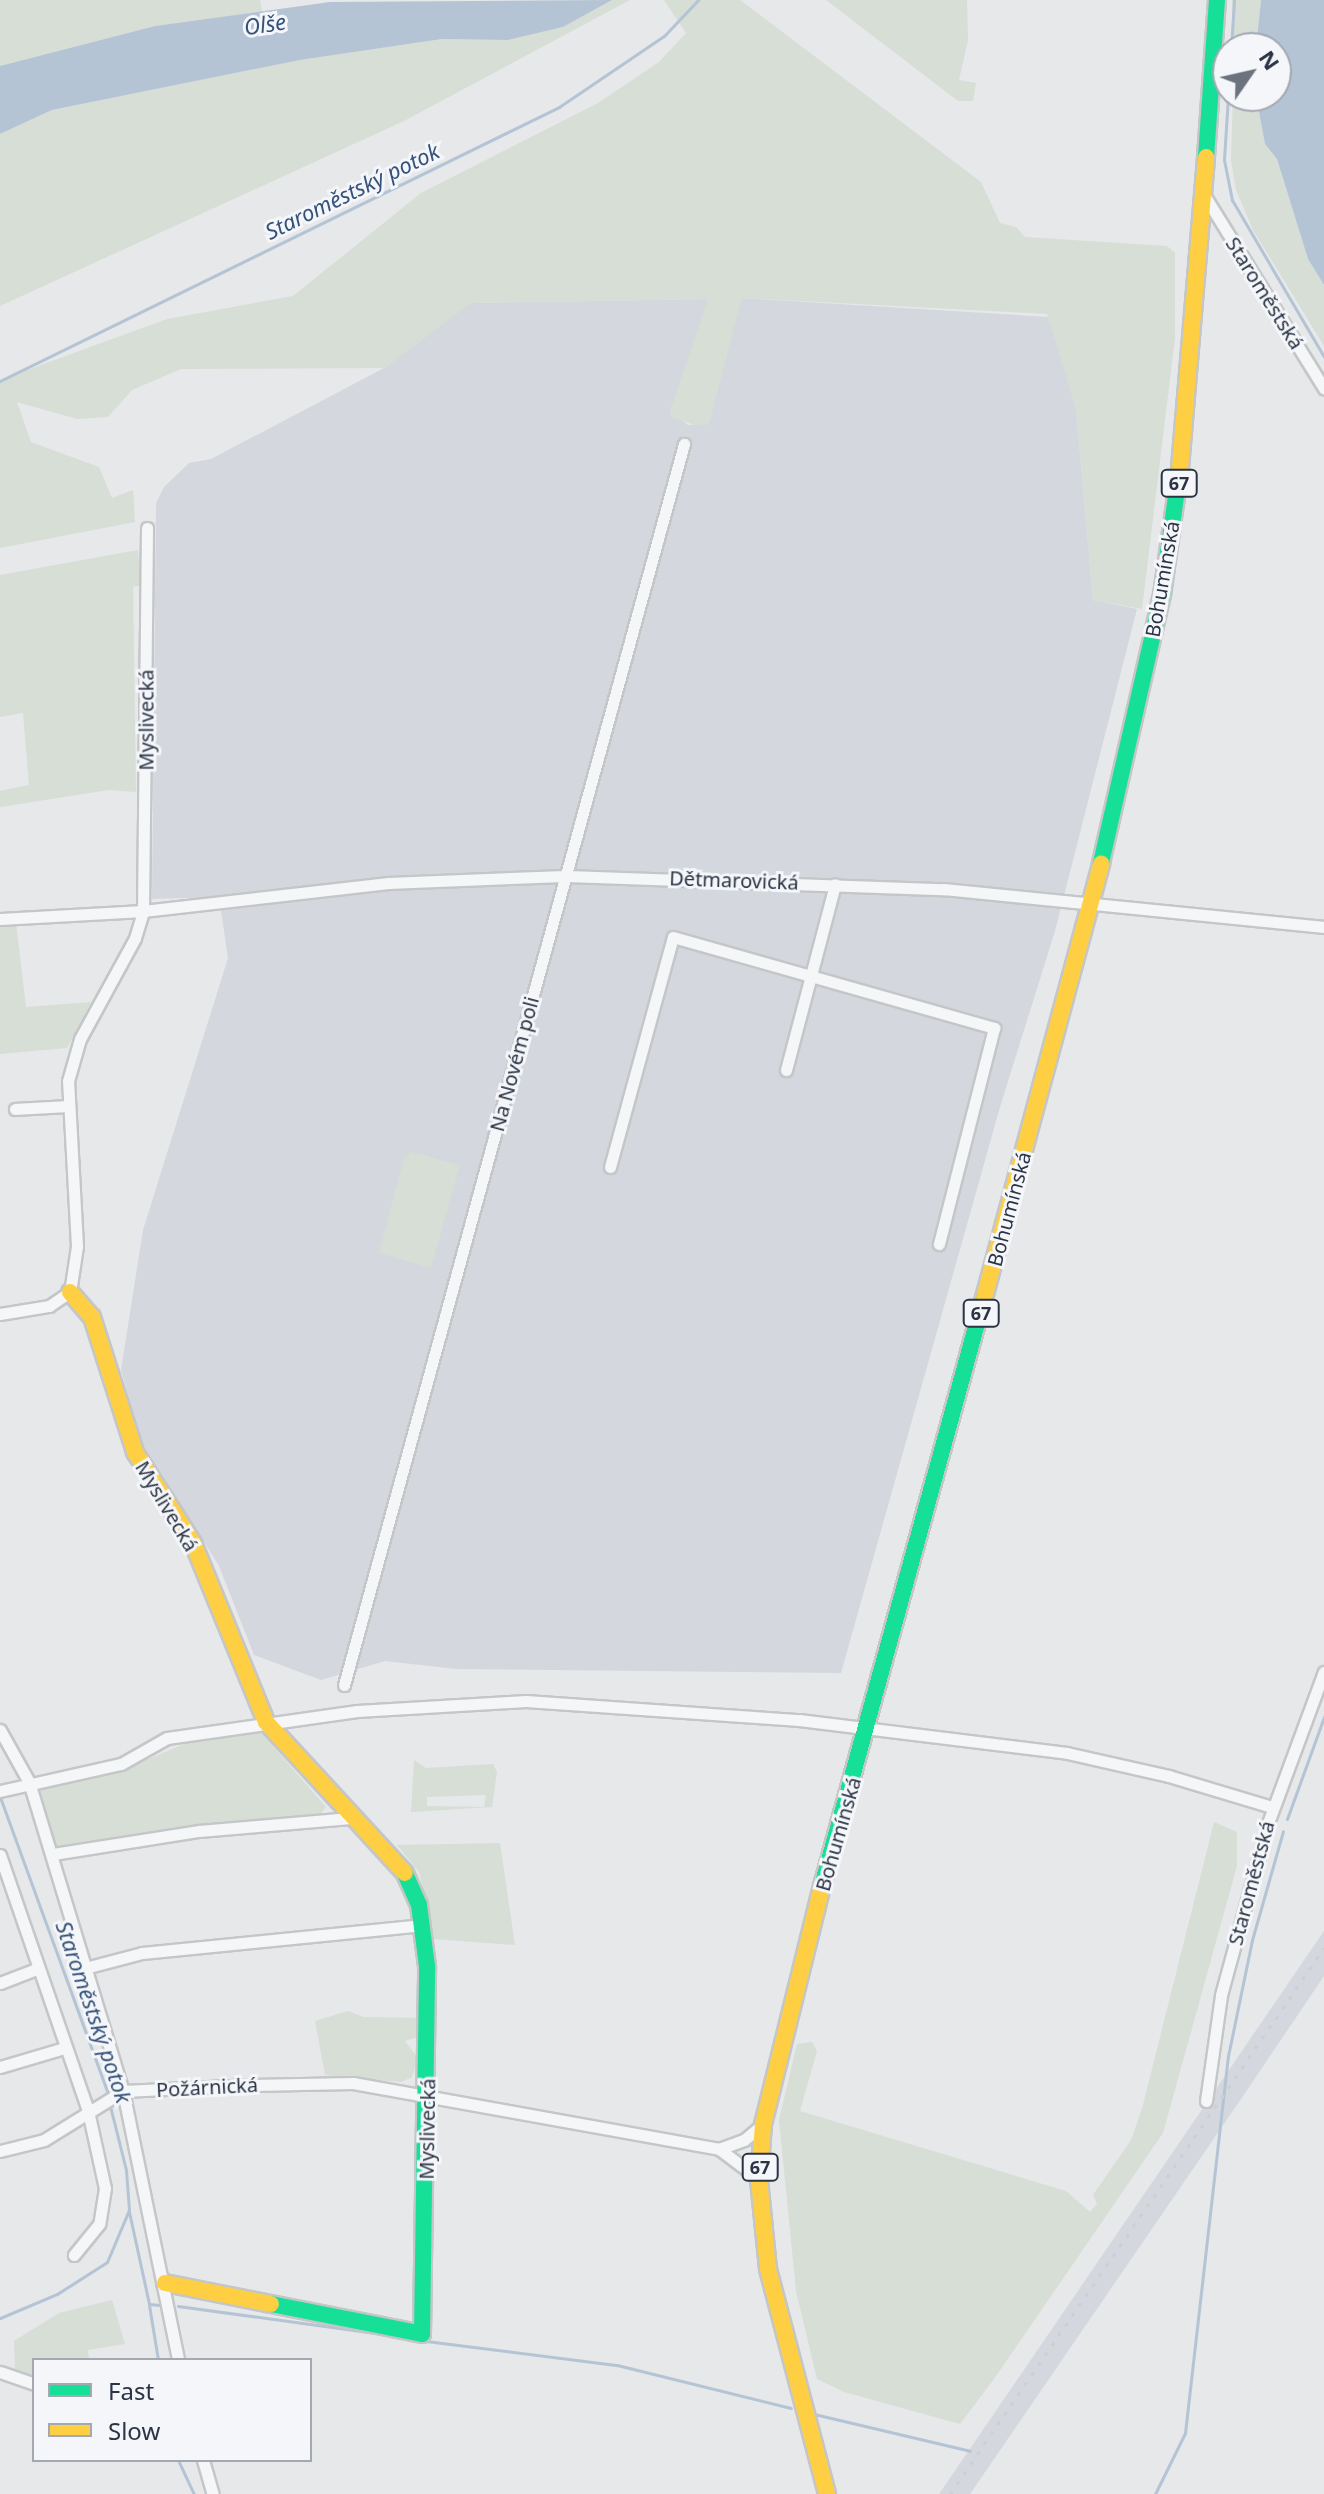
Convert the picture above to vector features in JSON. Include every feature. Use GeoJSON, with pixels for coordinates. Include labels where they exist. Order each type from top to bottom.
{"type":"FeatureCollection","features":[{"type":"Feature","properties":{"kind":"main road","name":"Bohumínská"},"geometry":{"type":"LineString","coordinates":[[827,2494],[773,2293],[759,2180],[763,2124],[792,1996],[1092,904],[1162,595],[1185,429],[1206,198],[1217,0]]}},
{"type":"Feature","properties":{"kind":"main road","name":"Myslivecká"},"geometry":{"type":"LineString","coordinates":[[70,1292],[92,1317],[135,1452],[193,1543],[266,1722],[350,1818],[405,1872],[421,1925],[429,2095],[422,2334],[166,2291]]}},
{"type":"Feature","properties":{"kind":"street","name":"Staroměstská"},"geometry":{"type":"LineString","coordinates":[[1206,198],[1324,388]]}},
{"type":"Feature","properties":{"kind":"street","name":"Na Novém poli"},"geometry":{"type":"LineString","coordinates":[[344,1685],[684,444]]}},
{"type":"Feature","properties":{"kind":"street","name":"Myslivecká"},"geometry":{"type":"LineString","coordinates":[[70,1292],[77,1246],[67,1106],[80,1039],[135,938],[143,911],[147,528]]}},
{"type":"Feature","properties":{"kind":"street","name":"Dětmarovická"},"geometry":{"type":"LineString","coordinates":[[143,911],[388,883],[565,876],[835,884],[1092,904],[1324,927]]}},
{"type":"Feature","properties":{"kind":"street"},"geometry":{"type":"LineString","coordinates":[[786,1070],[835,884]]}},
{"type":"Feature","properties":{"kind":"street"},"geometry":{"type":"LineString","coordinates":[[0,919],[143,911]]}},
{"type":"Feature","properties":{"kind":"street"},"geometry":{"type":"LineString","coordinates":[[610,1167],[673,937],[994,1028],[939,1244]]}},
{"type":"Feature","properties":{"kind":"street"},"geometry":{"type":"LineString","coordinates":[[15,1109],[67,1106]]}},
{"type":"Feature","properties":{"kind":"street"},"geometry":{"type":"LineString","coordinates":[[0,1314],[49,1306],[70,1292]]}},
{"type":"Feature","properties":{"kind":"street","name":"Staroměstská"},"geometry":{"type":"LineString","coordinates":[[1206,2101],[1221,1995],[1272,1807],[1324,1672]]}},
{"type":"Feature","properties":{"kind":"street"},"geometry":{"type":"LineString","coordinates":[[0,1791],[29,1782],[121,1764],[167,1738],[266,1722],[526,1701],[866,1729],[1067,1753],[1169,1776],[1272,1807]]}},
{"type":"Feature","properties":{"kind":"street"},"geometry":{"type":"LineString","coordinates":[[0,1730],[29,1782],[123,2091],[178,2358]]}},
{"type":"Feature","properties":{"kind":"street"},"geometry":{"type":"LineString","coordinates":[[53,1854],[199,1831],[350,1818]]}},
{"type":"Feature","properties":{"kind":"street"},"geometry":{"type":"LineString","coordinates":[[0,1855],[88,2111],[105,2188],[99,2224],[74,2255]]}},
{"type":"Feature","properties":{"kind":"street"},"geometry":{"type":"LineString","coordinates":[[85,1968],[142,1953],[421,1925]]}},
{"type":"Feature","properties":{"kind":"street"},"geometry":{"type":"LineString","coordinates":[[0,1983],[37,1969]]}},
{"type":"Feature","properties":{"kind":"street"},"geometry":{"type":"LineString","coordinates":[[0,2067],[64,2048]]}},
{"type":"Feature","properties":{"kind":"street","name":"Požárnická"},"geometry":{"type":"LineString","coordinates":[[123,2091],[353,2083],[719,2149]]}},
{"type":"Feature","properties":{"kind":"street"},"geometry":{"type":"LineString","coordinates":[[0,2151],[44,2140],[123,2091]]}},
{"type":"Feature","properties":{"kind":"street"},"geometry":{"type":"LineString","coordinates":[[719,2149],[744,2140],[763,2124]]}},
{"type":"Feature","properties":{"kind":"street"},"geometry":{"type":"LineString","coordinates":[[719,2149],[759,2180]]}},
{"type":"Feature","properties":{"kind":"street"},"geometry":{"type":"LineString","coordinates":[[0,2372],[32,2383]]}},
{"type":"Feature","properties":{"kind":"street"},"geometry":{"type":"LineString","coordinates":[[204,2462],[213,2494]]}},
{"type":"Feature","properties":{"kind":"shaded area"},"geometry":{"type":"Polygon","coordinates":[[[0,0],[260,0],[262,12],[155,26],[0,66],[0,0]]]}},
{"type":"Feature","properties":{"kind":"shaded area"},"geometry":{"type":"Polygon","coordinates":[[[612,0],[630,0],[404,121],[0,306],[0,134],[52,110],[300,60],[442,39],[508,40],[563,27],[612,0]]]}},
{"type":"Feature","properties":{"kind":"shaded area"},"geometry":{"type":"Polygon","coordinates":[[[664,0],[740,0],[981,182],[1000,223],[1016,227],[1025,237],[1167,246],[1175,253],[1175,338],[1142,609],[1093,600],[1076,408],[1047,314],[742,298],[709,424],[698,426],[672,418],[670,412],[708,299],[471,303],[384,368],[181,369],[132,390],[108,417],[77,419],[17,402],[31,442],[99,467],[112,498],[133,490],[135,522],[0,548],[0,380],[167,319],[293,296],[421,193],[598,103],[659,62],[686,33],[664,0]]]}},
{"type":"Feature","properties":{"kind":"shaded area"},"geometry":{"type":"Polygon","coordinates":[[[826,0],[967,0],[968,40],[959,80],[976,83],[973,101],[958,101],[826,0]]]}},
{"type":"Feature","properties":{"kind":"shaded area"},"geometry":{"type":"Polygon","coordinates":[[[1232,0],[1261,0],[1258,32],[1233,32],[1232,0]]]}},
{"type":"Feature","properties":{"kind":"shaded area"},"geometry":{"type":"Polygon","coordinates":[[[1232,112],[1259,112],[1265,144],[1277,159],[1308,259],[1324,285],[1324,346],[1253,230],[1236,190],[1231,160],[1232,112]]]}},
{"type":"Feature","properties":{"kind":"shaded area"},"geometry":{"type":"Polygon","coordinates":[[[741,298],[1049,317],[1076,408],[1093,600],[1137,609],[1055,931],[1000,1107],[841,1673],[456,1669],[385,1661],[321,1680],[254,1655],[219,1566],[140,1439],[121,1370],[143,1230],[228,958],[219,897],[152,899],[156,503],[164,487],[189,463],[211,459],[384,368],[470,303],[710,299],[670,412],[688,425],[709,423],[741,298]]]}},
{"type":"Feature","properties":{"kind":"shaded area"},"geometry":{"type":"Polygon","coordinates":[[[138,550],[141,585],[133,587],[136,792],[109,790],[0,807],[0,791],[29,785],[23,713],[0,717],[0,575],[138,550]]]}},
{"type":"Feature","properties":{"kind":"shaded area"},"geometry":{"type":"Polygon","coordinates":[[[16,923],[26,1007],[91,1002],[67,1048],[0,1054],[0,925],[16,923]]]}},
{"type":"Feature","properties":{"kind":"shaded area"},"geometry":{"type":"Polygon","coordinates":[[[412,1152],[460,1165],[431,1268],[379,1253],[404,1158],[412,1152]]]}},
{"type":"Feature","properties":{"kind":"shaded area"},"geometry":{"type":"Polygon","coordinates":[[[261,1732],[326,1807],[319,1816],[57,1849],[39,1786],[129,1767],[189,1742],[261,1732]]]}},
{"type":"Feature","properties":{"kind":"shaded area"},"geometry":{"type":"Polygon","coordinates":[[[414,1760],[426,1768],[493,1764],[497,1772],[492,1807],[411,1812],[414,1760]],[[486,1795],[427,1797],[427,1806],[484,1807],[486,1795]]]}},
{"type":"Feature","properties":{"kind":"shaded area"},"geometry":{"type":"Polygon","coordinates":[[[1214,1822],[1237,1832],[1237,1866],[1163,2133],[994,2379],[960,2424],[844,2392],[817,2379],[796,2291],[779,2120],[797,2044],[812,2042],[817,2051],[800,2111],[1066,2191],[1090,2212],[1097,2204],[1093,2195],[1131,2140],[1142,2109],[1214,1822]]]}},
{"type":"Feature","properties":{"kind":"shaded area"},"geometry":{"type":"Polygon","coordinates":[[[500,1843],[515,1945],[434,1939],[419,1872],[397,1845],[500,1843]]]}},
{"type":"Feature","properties":{"kind":"shaded area"},"geometry":{"type":"Polygon","coordinates":[[[1324,1931],[1324,1976],[1241,2099],[970,2494],[939,2494],[1324,1931]]]}},
{"type":"Feature","properties":{"kind":"shaded area"},"geometry":{"type":"Polygon","coordinates":[[[348,2011],[363,2017],[423,2018],[420,2036],[405,2041],[418,2058],[412,2077],[401,2082],[325,2075],[315,2021],[348,2011]]]}},
{"type":"Feature","properties":{"kind":"shaded area"},"geometry":{"type":"Polygon","coordinates":[[[112,2300],[125,2344],[88,2350],[89,2358],[32,2358],[32,2380],[15,2373],[14,2341],[59,2313],[112,2300]]]}},
{"type":"Feature","properties":{"kind":"water","name":"Olše"},"geometry":{"type":"Polygon","coordinates":[[[612,0],[563,27],[508,40],[442,39],[300,60],[52,110],[0,134],[0,66],[155,26],[330,2],[612,0]]]}},
{"type":"Feature","properties":{"kind":"water"},"geometry":{"type":"Polygon","coordinates":[[[1261,0],[1324,0],[1324,285],[1308,259],[1277,159],[1265,144],[1259,112],[1292,112],[1292,32],[1258,32],[1261,0]]]}},
{"type":"Feature","properties":{"kind":"waterway","name":"Staroměstský potok"},"geometry":{"type":"LineString","coordinates":[[0,381],[559,107],[664,36],[698,0]]}},
{"type":"Feature","properties":{"kind":"waterway"},"geometry":{"type":"LineString","coordinates":[[1232,32],[1234,0]]}},
{"type":"Feature","properties":{"kind":"waterway"},"geometry":{"type":"LineString","coordinates":[[1227,112],[1224,160],[1232,200],[1324,357]]}},
{"type":"Feature","properties":{"kind":"waterway"},"geometry":{"type":"LineString","coordinates":[[1287,1819],[1324,1717]]}},
{"type":"Feature","properties":{"kind":"waterway","name":"Staroměstský potok"},"geometry":{"type":"LineString","coordinates":[[0,1797],[108,2094]]}},
{"type":"Feature","properties":{"kind":"waterway"},"geometry":{"type":"LineString","coordinates":[[1155,2494],[1185,2433],[1228,2056],[1252,1940],[1283,1831]]}},
{"type":"Feature","properties":{"kind":"waterway","name":"Staroměstský potok"},"geometry":{"type":"LineString","coordinates":[[0,2318],[57,2294],[107,2262],[129,2210],[126,2170],[109,2102]]}},
{"type":"Feature","properties":{"kind":"waterway"},"geometry":{"type":"LineString","coordinates":[[129,2212],[149,2304],[160,2305]]}},
{"type":"Feature","properties":{"kind":"waterway"},"geometry":{"type":"LineString","coordinates":[[149,2305],[158,2358]]}},
{"type":"Feature","properties":{"kind":"waterway"},"geometry":{"type":"LineString","coordinates":[[178,2306],[375,2333]]}},
{"type":"Feature","properties":{"kind":"waterway"},"geometry":{"type":"LineString","coordinates":[[426,2341],[617,2365],[791,2408]]}},
{"type":"Feature","properties":{"kind":"waterway"},"geometry":{"type":"LineString","coordinates":[[814,2414],[970,2451]]}},
{"type":"Feature","properties":{"kind":"waterway"},"geometry":{"type":"LineString","coordinates":[[179,2462],[194,2494]]}},
{"type":"Feature","properties":{"kind":"railway"},"geometry":{"type":"LineString","coordinates":[[950,2494],[1324,1948]]}},
{"type":"Feature","properties":{"kind":"traffic: fast"},"geometry":{"type":"LineString","coordinates":[[1206,157],[1217,0]]}},
{"type":"Feature","properties":{"kind":"traffic: fast"},"geometry":{"type":"LineString","coordinates":[[1101,863],[1162,595],[1180,468]]}},
{"type":"Feature","properties":{"kind":"traffic: fast"},"geometry":{"type":"LineString","coordinates":[[822,1886],[984,1298]]}},
{"type":"Feature","properties":{"kind":"traffic: fast"},"geometry":{"type":"LineString","coordinates":[[271,2304],[422,2334],[427,1966],[419,1905],[405,1873]]}},
{"type":"Feature","properties":{"kind":"traffic: slow"},"geometry":{"type":"LineString","coordinates":[[1180,468],[1206,157]]}},
{"type":"Feature","properties":{"kind":"traffic: slow"},"geometry":{"type":"LineString","coordinates":[[984,1298],[1101,863]]}},
{"type":"Feature","properties":{"kind":"traffic: slow"},"geometry":{"type":"LineString","coordinates":[[70,1292],[92,1317],[135,1452],[193,1543],[266,1722],[405,1873]]}},
{"type":"Feature","properties":{"kind":"traffic: slow"},"geometry":{"type":"LineString","coordinates":[[822,1886],[763,2124],[759,2180],[768,2269],[827,2494]]}},
{"type":"Feature","properties":{"kind":"traffic: slow"},"geometry":{"type":"LineString","coordinates":[[165,2283],[271,2304]]}}]}
